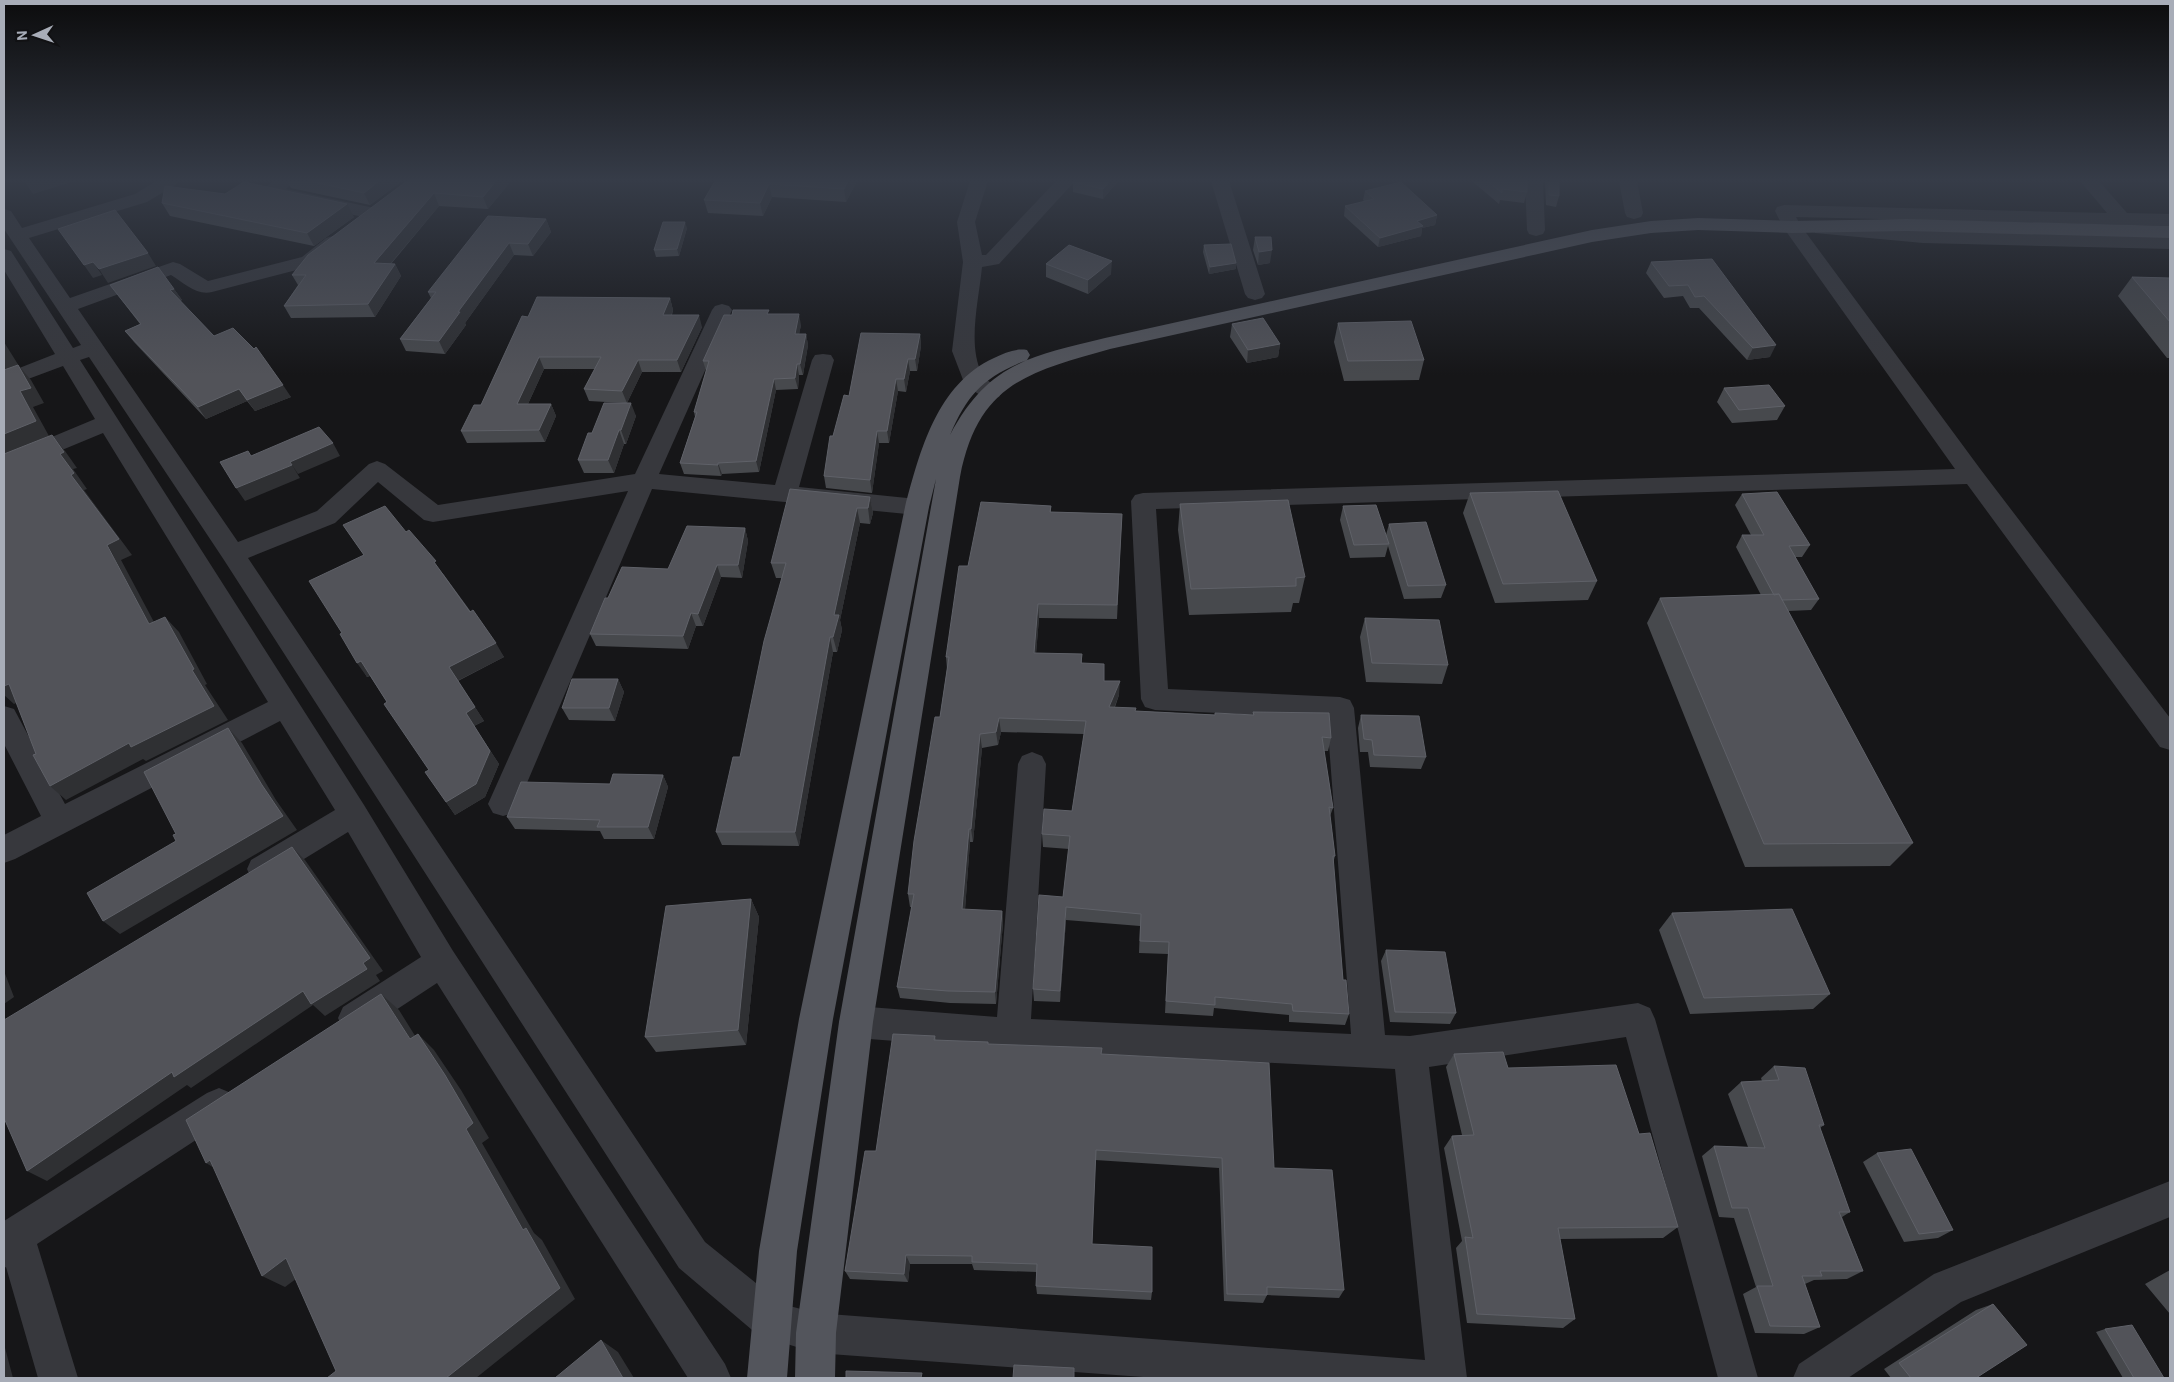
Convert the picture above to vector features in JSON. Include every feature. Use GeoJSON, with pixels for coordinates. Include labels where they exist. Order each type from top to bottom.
{"type":"FeatureCollection","features":[{"type":"Feature","properties":{"kind":"main road"},"geometry":{"type":"LineString","coordinates":[[767,1378],[778,1251],[816,1019],[917,507],[929,459],[948,415],[982,386],[1006,360],[1048,344],[1468,245]]}},
{"type":"Feature","properties":{"kind":"main road"},"geometry":{"type":"LineString","coordinates":[[815,1378],[816,1333],[856,1022],[952,460],[982,386],[1056,358],[1105,344],[1549,245]]}},
{"type":"Feature","properties":{"kind":"street"},"geometry":{"type":"LineString","coordinates":[[9,252],[24,245]]}},
{"type":"Feature","properties":{"kind":"street"},"geometry":{"type":"LineString","coordinates":[[67,306],[173,268],[206,288],[309,260],[328,245]]}},
{"type":"Feature","properties":{"kind":"street"},"geometry":{"type":"LineString","coordinates":[[970,245],[973,262],[963,351],[982,386]]}},
{"type":"Feature","properties":{"kind":"street"},"geometry":{"type":"LineString","coordinates":[[973,262],[992,260],[1006,245]]}},
{"type":"Feature","properties":{"kind":"street"},"geometry":{"type":"LineString","coordinates":[[1240,245],[1255,294]]}},
{"type":"Feature","properties":{"kind":"street"},"geometry":{"type":"LineString","coordinates":[[1807,245],[1973,476],[2170,738]]}},
{"type":"Feature","properties":{"kind":"street"},"geometry":{"type":"LineString","coordinates":[[9,252],[67,306],[81,352],[109,422],[353,814],[442,962],[711,1378]]}},
{"type":"Feature","properties":{"kind":"street"},"geometry":{"type":"LineString","coordinates":[[9,252],[81,352],[233,554],[692,1255],[772,1321],[816,1333],[1421,1378]]}},
{"type":"Feature","properties":{"kind":"street"},"geometry":{"type":"LineString","coordinates":[[503,804],[644,480],[722,310]]}},
{"type":"Feature","properties":{"kind":"street"},"geometry":{"type":"LineString","coordinates":[[4,381],[81,352]]}},
{"type":"Feature","properties":{"kind":"street"},"geometry":{"type":"LineString","coordinates":[[785,493],[823,360]]}},
{"type":"Feature","properties":{"kind":"street"},"geometry":{"type":"LineString","coordinates":[[4,466],[109,422]]}},
{"type":"Feature","properties":{"kind":"street"},"geometry":{"type":"LineString","coordinates":[[233,554],[326,517],[377,469],[433,514],[644,480],[917,507]]}},
{"type":"Feature","properties":{"kind":"street"},"geometry":{"type":"LineString","coordinates":[[1369,1051],[1340,708],[1155,700],[1143,501],[1973,476]]}},
{"type":"Feature","properties":{"kind":"street"},"geometry":{"type":"LineString","coordinates":[[4,850],[285,706]]}},
{"type":"Feature","properties":{"kind":"street"},"geometry":{"type":"LineString","coordinates":[[4,717],[60,821]]}},
{"type":"Feature","properties":{"kind":"street"},"geometry":{"type":"LineString","coordinates":[[1013,1034],[1032,764]]}},
{"type":"Feature","properties":{"kind":"street"},"geometry":{"type":"LineString","coordinates":[[234,886],[353,814]]}},
{"type":"Feature","properties":{"kind":"street"},"geometry":{"type":"LineString","coordinates":[[326,1036],[442,962]]}},
{"type":"Feature","properties":{"kind":"street"},"geometry":{"type":"LineString","coordinates":[[856,1022],[1013,1034],[1410,1053],[1638,1019],[1738,1378]]}},
{"type":"Feature","properties":{"kind":"street"},"geometry":{"type":"LineString","coordinates":[[1410,1053],[1447,1378]]}},
{"type":"Feature","properties":{"kind":"street"},"geometry":{"type":"LineString","coordinates":[[4,1243],[243,1089]]}},
{"type":"Feature","properties":{"kind":"street"},"geometry":{"type":"LineString","coordinates":[[1813,1378],[1948,1288],[2170,1199]]}},
{"type":"Feature","properties":{"kind":"street"},"geometry":{"type":"LineString","coordinates":[[4,1249],[18,1243],[58,1378]]}},
{"type":"Feature","properties":{"kind":"building"},"geometry":{"type":"Polygon","coordinates":[[[70,245],[142,245],[148,253],[99,269],[93,262],[84,265],[70,245]]]}},
{"type":"Feature","properties":{"kind":"building"},"geometry":{"type":"Polygon","coordinates":[[[321,245],[389,245],[374,263],[395,264],[368,304],[284,306],[306,275],[292,275],[308,255],[321,245]]]}},
{"type":"Feature","properties":{"kind":"building"},"geometry":{"type":"Polygon","coordinates":[[[465,245],[507,245],[439,341],[400,339],[436,292],[428,292],[465,245]]]}},
{"type":"Feature","properties":{"kind":"building"},"geometry":{"type":"Polygon","coordinates":[[[655,245],[678,245],[677,249],[654,250],[655,245]]]}},
{"type":"Feature","properties":{"kind":"building"},"geometry":{"type":"Polygon","coordinates":[[[1068,245],[1112,261],[1088,280],[1046,264],[1068,245]]]}},
{"type":"Feature","properties":{"kind":"building"},"geometry":{"type":"Polygon","coordinates":[[[1204,245],[1231,245],[1236,263],[1210,267],[1204,245]]]}},
{"type":"Feature","properties":{"kind":"building"},"geometry":{"type":"Polygon","coordinates":[[[1257,245],[1272,245],[1272,250],[1259,252],[1257,245]]]}},
{"type":"Feature","properties":{"kind":"building"},"geometry":{"type":"Polygon","coordinates":[[[1712,259],[1776,345],[1753,348],[1704,296],[1695,297],[1688,285],[1669,286],[1651,262],[1712,259]]]}},
{"type":"Feature","properties":{"kind":"building"},"geometry":{"type":"Polygon","coordinates":[[[158,267],[174,289],[170,290],[214,336],[233,328],[254,349],[256,347],[283,385],[247,400],[239,389],[198,407],[125,331],[141,324],[110,285],[158,267]]]}},
{"type":"Feature","properties":{"kind":"building"},"geometry":{"type":"Polygon","coordinates":[[[2132,277],[2170,278],[2170,322],[2132,277]]]}},
{"type":"Feature","properties":{"kind":"building"},"geometry":{"type":"Polygon","coordinates":[[[537,297],[670,298],[663,315],[699,315],[677,360],[638,360],[622,391],[584,389],[601,357],[539,357],[517,404],[551,404],[539,430],[461,431],[474,405],[481,405],[522,316],[528,317],[537,297]]]}},
{"type":"Feature","properties":{"kind":"building"},"geometry":{"type":"Polygon","coordinates":[[[733,310],[769,310],[767,314],[799,314],[795,334],[806,334],[800,364],[797,364],[795,378],[774,379],[756,461],[718,463],[718,465],[680,463],[697,412],[694,412],[709,361],[703,361],[724,315],[732,315],[733,310]]]}},
{"type":"Feature","properties":{"kind":"building"},"geometry":{"type":"Polygon","coordinates":[[[1263,318],[1280,344],[1248,350],[1232,324],[1263,318]]]}},
{"type":"Feature","properties":{"kind":"building"},"geometry":{"type":"Polygon","coordinates":[[[1411,321],[1424,360],[1348,361],[1338,323],[1411,321]]]}},
{"type":"Feature","properties":{"kind":"building"},"geometry":{"type":"Polygon","coordinates":[[[861,333],[920,334],[915,359],[908,359],[904,379],[896,379],[887,431],[877,431],[870,480],[824,476],[830,436],[833,436],[844,395],[849,396],[861,333]]]}},
{"type":"Feature","properties":{"kind":"building"},"geometry":{"type":"Polygon","coordinates":[[[18,365],[31,388],[20,391],[36,421],[4,434],[4,370],[18,365]]]}},
{"type":"Feature","properties":{"kind":"building"},"geometry":{"type":"Polygon","coordinates":[[[1769,385],[1785,406],[1739,410],[1724,388],[1769,385]]]}},
{"type":"Feature","properties":{"kind":"building"},"geometry":{"type":"Polygon","coordinates":[[[604,403],[631,403],[608,460],[578,460],[588,433],[592,433],[604,403]]]}},
{"type":"Feature","properties":{"kind":"building"},"geometry":{"type":"Polygon","coordinates":[[[319,427],[333,443],[290,462],[292,465],[236,488],[220,462],[248,451],[251,456],[319,427]]]}},
{"type":"Feature","properties":{"kind":"building"},"geometry":{"type":"Polygon","coordinates":[[[52,435],[64,452],[60,454],[74,473],[71,475],[119,539],[107,545],[149,624],[165,617],[194,669],[192,670],[214,706],[131,747],[129,743],[50,786],[33,755],[36,754],[9,684],[4,686],[4,454],[52,435]]]}},
{"type":"Feature","properties":{"kind":"building"},"geometry":{"type":"Polygon","coordinates":[[[790,489],[870,497],[868,508],[857,508],[834,615],[839,615],[833,637],[830,637],[795,832],[716,832],[733,757],[740,757],[764,641],[786,563],[771,563],[790,489]]]}},
{"type":"Feature","properties":{"kind":"building"},"geometry":{"type":"Polygon","coordinates":[[[1558,491],[1597,581],[1503,584],[1470,493],[1558,491]]]}},
{"type":"Feature","properties":{"kind":"building"},"geometry":{"type":"Polygon","coordinates":[[[1777,492],[1810,545],[1789,546],[1819,599],[1782,600],[1779,594],[1774,595],[1742,535],[1764,535],[1742,494],[1777,492]]]}},
{"type":"Feature","properties":{"kind":"building"},"geometry":{"type":"Polygon","coordinates":[[[1288,500],[1305,577],[1296,578],[1296,586],[1191,589],[1180,504],[1288,500]]]}},
{"type":"Feature","properties":{"kind":"building"},"geometry":{"type":"Polygon","coordinates":[[[981,502],[1051,506],[1050,512],[1122,514],[1117,605],[1038,604],[1034,653],[1082,654],[1081,663],[1104,664],[1104,681],[1120,681],[1109,707],[1136,708],[1135,711],[1215,715],[1215,713],[1254,715],[1253,712],[1329,713],[1331,738],[1322,737],[1333,808],[1329,807],[1335,856],[1333,856],[1343,980],[1346,980],[1349,1014],[1293,1011],[1292,1004],[1215,997],[1215,1005],[1166,1001],[1169,942],[1140,941],[1141,914],[1066,907],[1060,991],[1033,989],[1039,895],[1063,897],[1070,836],[1042,834],[1044,809],[1072,811],[1086,721],[999,718],[996,732],[980,734],[962,909],[1002,911],[995,992],[897,987],[914,894],[908,894],[914,841],[935,717],[940,717],[949,657],[946,657],[959,566],[968,566],[981,502]]]}},
{"type":"Feature","properties":{"kind":"building"},"geometry":{"type":"Polygon","coordinates":[[[1376,505],[1389,544],[1354,545],[1343,506],[1376,505]]]}},
{"type":"Feature","properties":{"kind":"building"},"geometry":{"type":"Polygon","coordinates":[[[385,506],[406,532],[409,530],[436,561],[434,562],[470,612],[473,610],[496,643],[449,667],[475,707],[466,713],[490,751],[476,784],[446,802],[425,772],[429,770],[384,704],[387,702],[361,661],[357,663],[340,634],[342,633],[309,581],[364,555],[343,525],[385,506]]]}},
{"type":"Feature","properties":{"kind":"building"},"geometry":{"type":"Polygon","coordinates":[[[1426,522],[1446,585],[1408,586],[1389,524],[1426,522]]]}},
{"type":"Feature","properties":{"kind":"building"},"geometry":{"type":"Polygon","coordinates":[[[687,526],[745,528],[738,565],[717,565],[698,614],[691,613],[683,636],[590,634],[605,598],[608,598],[622,567],[668,569],[687,526]]]}},
{"type":"Feature","properties":{"kind":"building"},"geometry":{"type":"Polygon","coordinates":[[[1779,594],[1913,843],[1764,844],[1660,598],[1779,594]]]}},
{"type":"Feature","properties":{"kind":"building"},"geometry":{"type":"Polygon","coordinates":[[[1365,618],[1439,620],[1448,665],[1372,663],[1365,618]]]}},
{"type":"Feature","properties":{"kind":"building"},"geometry":{"type":"Polygon","coordinates":[[[572,679],[618,679],[609,708],[562,708],[572,679]]]}},
{"type":"Feature","properties":{"kind":"building"},"geometry":{"type":"Polygon","coordinates":[[[1361,715],[1419,716],[1426,757],[1374,755],[1372,740],[1364,739],[1361,715]]]}},
{"type":"Feature","properties":{"kind":"building"},"geometry":{"type":"Polygon","coordinates":[[[228,728],[283,816],[103,921],[87,893],[176,841],[173,835],[176,834],[144,772],[228,728]]]}},
{"type":"Feature","properties":{"kind":"building"},"geometry":{"type":"Polygon","coordinates":[[[613,774],[663,775],[648,827],[597,827],[600,820],[507,817],[521,782],[610,784],[613,774]]]}},
{"type":"Feature","properties":{"kind":"building"},"geometry":{"type":"Polygon","coordinates":[[[292,847],[370,958],[363,963],[367,969],[311,1004],[303,991],[174,1077],[172,1072],[27,1171],[4,1118],[4,1020],[292,847]]]}},
{"type":"Feature","properties":{"kind":"building"},"geometry":{"type":"Polygon","coordinates":[[[751,899],[738,1030],[645,1037],[666,906],[751,899]]]}},
{"type":"Feature","properties":{"kind":"building"},"geometry":{"type":"Polygon","coordinates":[[[1792,909],[1830,994],[1704,998],[1672,913],[1792,909]]]}},
{"type":"Feature","properties":{"kind":"building"},"geometry":{"type":"Polygon","coordinates":[[[1386,950],[1445,952],[1456,1013],[1395,1012],[1386,950]]]}},
{"type":"Feature","properties":{"kind":"building"},"geometry":{"type":"Polygon","coordinates":[[[381,994],[410,1039],[418,1034],[445,1075],[473,1123],[466,1129],[523,1230],[526,1228],[560,1288],[446,1378],[327,1378],[336,1371],[286,1258],[262,1276],[210,1160],[206,1163],[186,1120],[381,994]]]}},
{"type":"Feature","properties":{"kind":"building"},"geometry":{"type":"Polygon","coordinates":[[[893,1034],[935,1036],[934,1040],[988,1042],[988,1044],[1102,1048],[1101,1054],[1269,1063],[1274,1168],[1332,1170],[1344,1290],[1267,1287],[1267,1295],[1227,1294],[1222,1158],[1096,1150],[1092,1244],[1152,1247],[1152,1292],[1036,1286],[1037,1264],[972,1262],[972,1256],[906,1255],[904,1274],[845,1271],[865,1151],[876,1151],[893,1034]]]}},
{"type":"Feature","properties":{"kind":"building"},"geometry":{"type":"Polygon","coordinates":[[[1503,1052],[1508,1068],[1616,1065],[1639,1134],[1650,1133],[1678,1227],[1558,1228],[1575,1319],[1477,1314],[1465,1237],[1473,1238],[1452,1136],[1474,1135],[1454,1054],[1503,1052]]]}},
{"type":"Feature","properties":{"kind":"building"},"geometry":{"type":"Polygon","coordinates":[[[1774,1066],[1805,1068],[1824,1125],[1819,1125],[1850,1212],[1839,1212],[1863,1271],[1820,1271],[1822,1276],[1802,1276],[1820,1327],[1770,1326],[1757,1286],[1773,1286],[1748,1208],[1732,1208],[1714,1146],[1765,1148],[1741,1082],[1779,1080],[1774,1066]]]}},
{"type":"Feature","properties":{"kind":"building"},"geometry":{"type":"Polygon","coordinates":[[[1911,1149],[1953,1230],[1919,1234],[1877,1153],[1911,1149]]]}},
{"type":"Feature","properties":{"kind":"building"},"geometry":{"type":"Polygon","coordinates":[[[1993,1304],[2027,1345],[1976,1378],[1911,1378],[1899,1363],[1993,1304]]]}},
{"type":"Feature","properties":{"kind":"building"},"geometry":{"type":"Polygon","coordinates":[[[2132,1325],[2164,1378],[2134,1378],[2105,1329],[2132,1325]]]}},
{"type":"Feature","properties":{"kind":"building"},"geometry":{"type":"Polygon","coordinates":[[[601,1340],[623,1378],[555,1378],[601,1340]]]}},
{"type":"Feature","properties":{"kind":"building"},"geometry":{"type":"Polygon","coordinates":[[[1014,1365],[1074,1368],[1074,1378],[1013,1378],[1014,1365]]]}},
{"type":"Feature","properties":{"kind":"building"},"geometry":{"type":"Polygon","coordinates":[[[846,1371],[922,1373],[921,1378],[846,1378],[846,1371]]]}}]}
